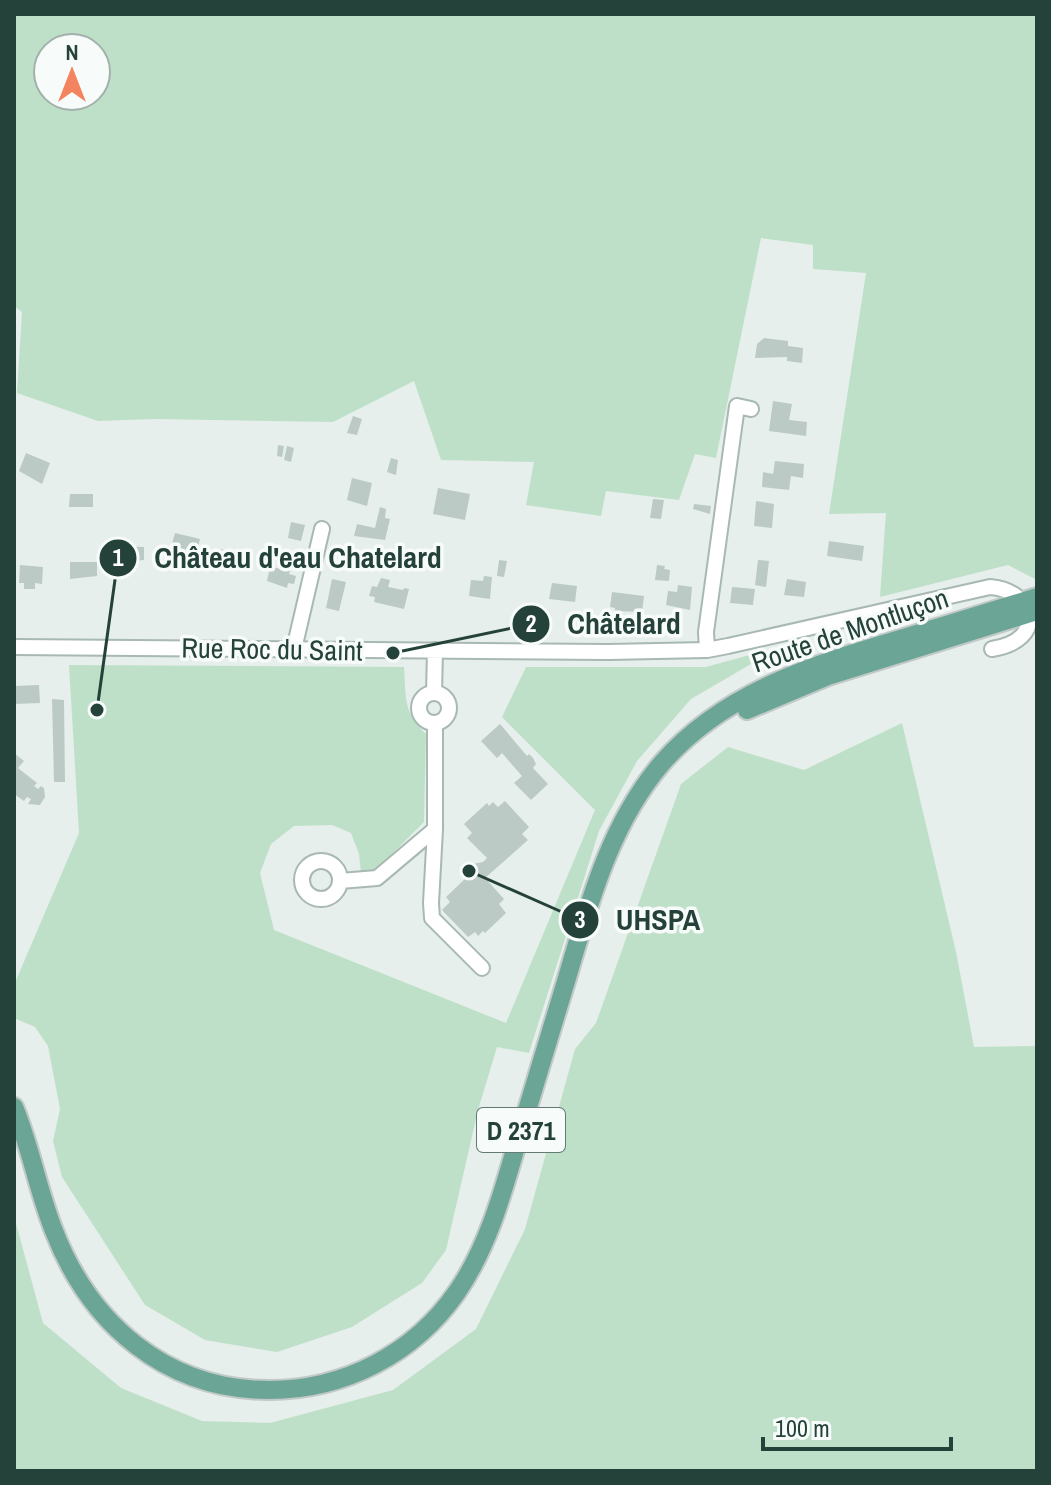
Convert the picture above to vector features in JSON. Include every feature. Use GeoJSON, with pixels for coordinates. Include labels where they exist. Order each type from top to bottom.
{"type":"FeatureCollection","features":[{"type":"Feature","properties":{"kind":"main road","name":"Route de Montluçon"},"geometry":{"type":"LineString","coordinates":[[14,1107],[47,1212],[73,1273],[102,1314],[138,1348],[184,1373],[218,1384],[249,1389],[318,1386],[373,1366],[407,1345],[435,1319],[456,1294],[475,1260],[504,1187],[604,863],[623,821],[664,761],[721,711],[774,683],[857,652],[1031,606]]}},
{"type":"Feature","properties":{"kind":"main road","name":"Route de Montluçon"},"geometry":{"type":"LineString","coordinates":[[14,1134],[43,1228],[67,1280],[97,1323],[139,1358],[186,1383],[221,1394],[255,1399],[321,1393],[373,1375],[401,1359],[437,1330],[458,1305],[484,1263],[509,1201],[610,873],[639,811],[666,773],[716,728],[761,702],[1031,606]]}},
{"type":"Feature","properties":{"kind":"street"},"geometry":{"type":"LineString","coordinates":[[707,650],[706,632],[737,406],[751,409]]}},
{"type":"Feature","properties":{"kind":"street"},"geometry":{"type":"LineString","coordinates":[[294,649],[322,529]]}},
{"type":"Feature","properties":{"kind":"street","name":"Rue Roc du Saint"},"geometry":{"type":"LineString","coordinates":[[14,647],[707,650],[984,588],[1006,590],[1031,606]]}},
{"type":"Feature","properties":{"kind":"street"},"geometry":{"type":"LineString","coordinates":[[992,649],[1012,645],[1022,639],[1029,624],[1031,606]]}},
{"type":"Feature","properties":{"kind":"street"},"geometry":{"type":"LineString","coordinates":[[434,693],[435,650]]}},
{"type":"Feature","properties":{"kind":"street"},"geometry":{"type":"LineString","coordinates":[[434,693],[447,700],[449,710],[444,719],[435,723],[422,718],[418,708],[421,699],[434,693]]}},
{"type":"Feature","properties":{"kind":"street"},"geometry":{"type":"LineString","coordinates":[[435,723],[432,918],[482,968]]}},
{"type":"Feature","properties":{"kind":"street"},"geometry":{"type":"LineString","coordinates":[[340,881],[377,878],[435,829]]}},
{"type":"Feature","properties":{"kind":"green space"},"geometry":{"type":"Polygon","coordinates":[[[14,14],[1037,14],[1037,580],[1008,565],[880,597],[886,513],[829,514],[866,273],[813,269],[813,245],[761,238],[716,458],[695,454],[679,500],[606,491],[601,516],[526,505],[534,462],[441,460],[414,381],[333,422],[98,421],[17,393],[22,312],[14,306],[14,14]]]}},
{"type":"Feature","properties":{"kind":"green space"},"geometry":{"type":"Polygon","coordinates":[[[782,646],[691,699],[637,761],[599,831],[529,1053],[497,1047],[478,1110],[446,1250],[422,1283],[352,1327],[277,1352],[205,1340],[145,1305],[62,1177],[53,1141],[60,1109],[48,1046],[35,1027],[14,1018],[14,985],[79,833],[69,665],[404,667],[409,711],[426,734],[424,822],[377,869],[361,873],[359,854],[351,833],[332,825],[294,826],[271,844],[260,873],[274,930],[506,1023],[595,810],[502,717],[526,667],[706,667],[782,646]]]}},
{"type":"Feature","properties":{"kind":"green space"},"geometry":{"type":"Polygon","coordinates":[[[902,723],[956,952],[974,1047],[1037,1046],[1037,1471],[14,1471],[14,1216],[43,1323],[121,1388],[202,1421],[270,1423],[393,1390],[476,1329],[525,1229],[575,1049],[596,1023],[681,784],[728,747],[804,770],[902,723]]]}},
{"type":"Feature","properties":{"kind":"building"},"geometry":{"type":"Polygon","coordinates":[[[764,338],[788,341],[788,346],[803,348],[802,363],[787,361],[787,357],[755,358],[757,344],[764,338]]]}},
{"type":"Feature","properties":{"kind":"building"},"geometry":{"type":"Polygon","coordinates":[[[773,401],[792,404],[789,420],[807,422],[806,436],[769,431],[773,401]]]}},
{"type":"Feature","properties":{"kind":"building"},"geometry":{"type":"Polygon","coordinates":[[[353,416],[362,419],[357,435],[347,433],[353,416]]]}},
{"type":"Feature","properties":{"kind":"building"},"geometry":{"type":"Polygon","coordinates":[[[278,445],[284,446],[282,457],[277,456],[278,445]]]}},
{"type":"Feature","properties":{"kind":"building"},"geometry":{"type":"Polygon","coordinates":[[[287,446],[294,448],[291,462],[284,460],[287,446]]]}},
{"type":"Feature","properties":{"kind":"building"},"geometry":{"type":"Polygon","coordinates":[[[26,453],[50,463],[42,484],[19,471],[26,453]]]}},
{"type":"Feature","properties":{"kind":"building"},"geometry":{"type":"Polygon","coordinates":[[[391,458],[398,460],[396,475],[387,472],[391,458]]]}},
{"type":"Feature","properties":{"kind":"building"},"geometry":{"type":"Polygon","coordinates":[[[775,461],[804,464],[803,478],[791,476],[789,490],[762,487],[763,472],[773,474],[775,461]]]}},
{"type":"Feature","properties":{"kind":"building"},"geometry":{"type":"Polygon","coordinates":[[[352,478],[372,483],[367,506],[347,500],[352,478]]]}},
{"type":"Feature","properties":{"kind":"building"},"geometry":{"type":"Polygon","coordinates":[[[438,488],[470,494],[465,520],[433,514],[438,488]]]}},
{"type":"Feature","properties":{"kind":"building"},"geometry":{"type":"Polygon","coordinates":[[[70,494],[93,494],[93,507],[69,507],[70,494]]]}},
{"type":"Feature","properties":{"kind":"building"},"geometry":{"type":"Polygon","coordinates":[[[653,499],[664,500],[661,519],[650,518],[653,499]]]}},
{"type":"Feature","properties":{"kind":"building"},"geometry":{"type":"Polygon","coordinates":[[[756,501],[774,504],[772,528],[754,526],[756,501]]]}},
{"type":"Feature","properties":{"kind":"building"},"geometry":{"type":"Polygon","coordinates":[[[694,504],[711,506],[710,514],[693,509],[694,504]]]}},
{"type":"Feature","properties":{"kind":"building"},"geometry":{"type":"Polygon","coordinates":[[[380,507],[386,509],[385,518],[390,519],[385,540],[354,536],[357,524],[375,528],[380,507]]]}},
{"type":"Feature","properties":{"kind":"building"},"geometry":{"type":"Polygon","coordinates":[[[291,522],[305,525],[301,541],[288,538],[291,522]]]}},
{"type":"Feature","properties":{"kind":"building"},"geometry":{"type":"Polygon","coordinates":[[[175,533],[200,539],[194,564],[169,554],[175,533]]]}},
{"type":"Feature","properties":{"kind":"building"},"geometry":{"type":"Polygon","coordinates":[[[829,541],[864,546],[862,561],[827,556],[829,541]]]}},
{"type":"Feature","properties":{"kind":"building"},"geometry":{"type":"Polygon","coordinates":[[[114,546],[144,547],[144,560],[114,563],[114,546]]]}},
{"type":"Feature","properties":{"kind":"building"},"geometry":{"type":"Polygon","coordinates":[[[239,548],[251,551],[248,567],[216,563],[220,549],[238,553],[239,548]]]}},
{"type":"Feature","properties":{"kind":"building"},"geometry":{"type":"Polygon","coordinates":[[[499,560],[507,561],[504,577],[497,576],[499,560]]]}},
{"type":"Feature","properties":{"kind":"building"},"geometry":{"type":"Polygon","coordinates":[[[758,560],[769,561],[766,587],[755,585],[758,560]]]}},
{"type":"Feature","properties":{"kind":"building"},"geometry":{"type":"Polygon","coordinates":[[[70,562],[97,562],[97,576],[70,579],[70,562]]]}},
{"type":"Feature","properties":{"kind":"building"},"geometry":{"type":"Polygon","coordinates":[[[20,565],[43,567],[42,584],[35,583],[35,589],[24,589],[24,583],[19,583],[20,565]]]}},
{"type":"Feature","properties":{"kind":"building"},"geometry":{"type":"Polygon","coordinates":[[[657,565],[670,570],[669,581],[655,580],[657,565]]]}},
{"type":"Feature","properties":{"kind":"building"},"geometry":{"type":"Polygon","coordinates":[[[270,567],[290,570],[289,574],[296,576],[294,584],[288,583],[287,588],[267,581],[270,567]]]}},
{"type":"Feature","properties":{"kind":"building"},"geometry":{"type":"Polygon","coordinates":[[[484,576],[492,577],[490,599],[469,596],[471,580],[483,581],[484,576]]]}},
{"type":"Feature","properties":{"kind":"building"},"geometry":{"type":"Polygon","coordinates":[[[381,578],[390,580],[388,587],[409,589],[404,609],[374,602],[375,597],[369,596],[372,586],[377,587],[381,578]]]}},
{"type":"Feature","properties":{"kind":"building"},"geometry":{"type":"Polygon","coordinates":[[[332,579],[346,582],[339,611],[326,608],[332,579]]]}},
{"type":"Feature","properties":{"kind":"building"},"geometry":{"type":"Polygon","coordinates":[[[787,579],[806,582],[804,597],[784,595],[787,579]]]}},
{"type":"Feature","properties":{"kind":"building"},"geometry":{"type":"Polygon","coordinates":[[[552,583],[577,586],[575,602],[549,599],[552,583]]]}},
{"type":"Feature","properties":{"kind":"building"},"geometry":{"type":"Polygon","coordinates":[[[678,585],[692,587],[690,610],[666,605],[668,591],[677,592],[678,585]]]}},
{"type":"Feature","properties":{"kind":"building"},"geometry":{"type":"Polygon","coordinates":[[[732,587],[755,589],[753,605],[730,603],[732,587]]]}},
{"type":"Feature","properties":{"kind":"building"},"geometry":{"type":"Polygon","coordinates":[[[612,592],[644,596],[642,612],[615,611],[610,607],[612,592]]]}},
{"type":"Feature","properties":{"kind":"building"},"geometry":{"type":"Polygon","coordinates":[[[39,685],[40,703],[14,704],[14,686],[39,685]]]}},
{"type":"Feature","properties":{"kind":"building"},"geometry":{"type":"Polygon","coordinates":[[[52,699],[64,700],[65,782],[54,782],[52,699]]]}},
{"type":"Feature","properties":{"kind":"building"},"geometry":{"type":"Polygon","coordinates":[[[97,704],[102,709],[97,714],[92,709],[97,704]]]}},
{"type":"Feature","properties":{"kind":"building"},"geometry":{"type":"Polygon","coordinates":[[[500,724],[527,756],[529,754],[533,758],[536,764],[533,768],[548,784],[531,800],[514,783],[522,776],[502,753],[497,758],[481,741],[500,724]]]}},
{"type":"Feature","properties":{"kind":"building"},"geometry":{"type":"Polygon","coordinates":[[[14,753],[24,761],[18,768],[37,783],[34,786],[44,788],[45,797],[40,805],[28,804],[31,799],[27,797],[24,801],[14,794],[14,753]]]}},
{"type":"Feature","properties":{"kind":"building"},"geometry":{"type":"Polygon","coordinates":[[[505,801],[529,827],[522,834],[528,840],[485,878],[504,899],[499,904],[506,913],[485,933],[483,931],[478,936],[475,932],[468,937],[442,910],[450,902],[446,897],[467,877],[467,865],[483,862],[487,858],[467,838],[472,833],[464,824],[487,803],[489,806],[493,802],[498,807],[505,801]]]}},
{"type":"Feature","properties":{"kind":"place","name":"Châtelard"},"geometry":{"type":"Point","coordinates":[393,653]}},
{"type":"Feature","properties":{"kind":"place","name":"Château d'eau Chatelard"},"geometry":{"type":"Point","coordinates":[97,710]}},
{"type":"Feature","properties":{"kind":"place","name":"UHSPA"},"geometry":{"type":"Point","coordinates":[469,871]}}]}
